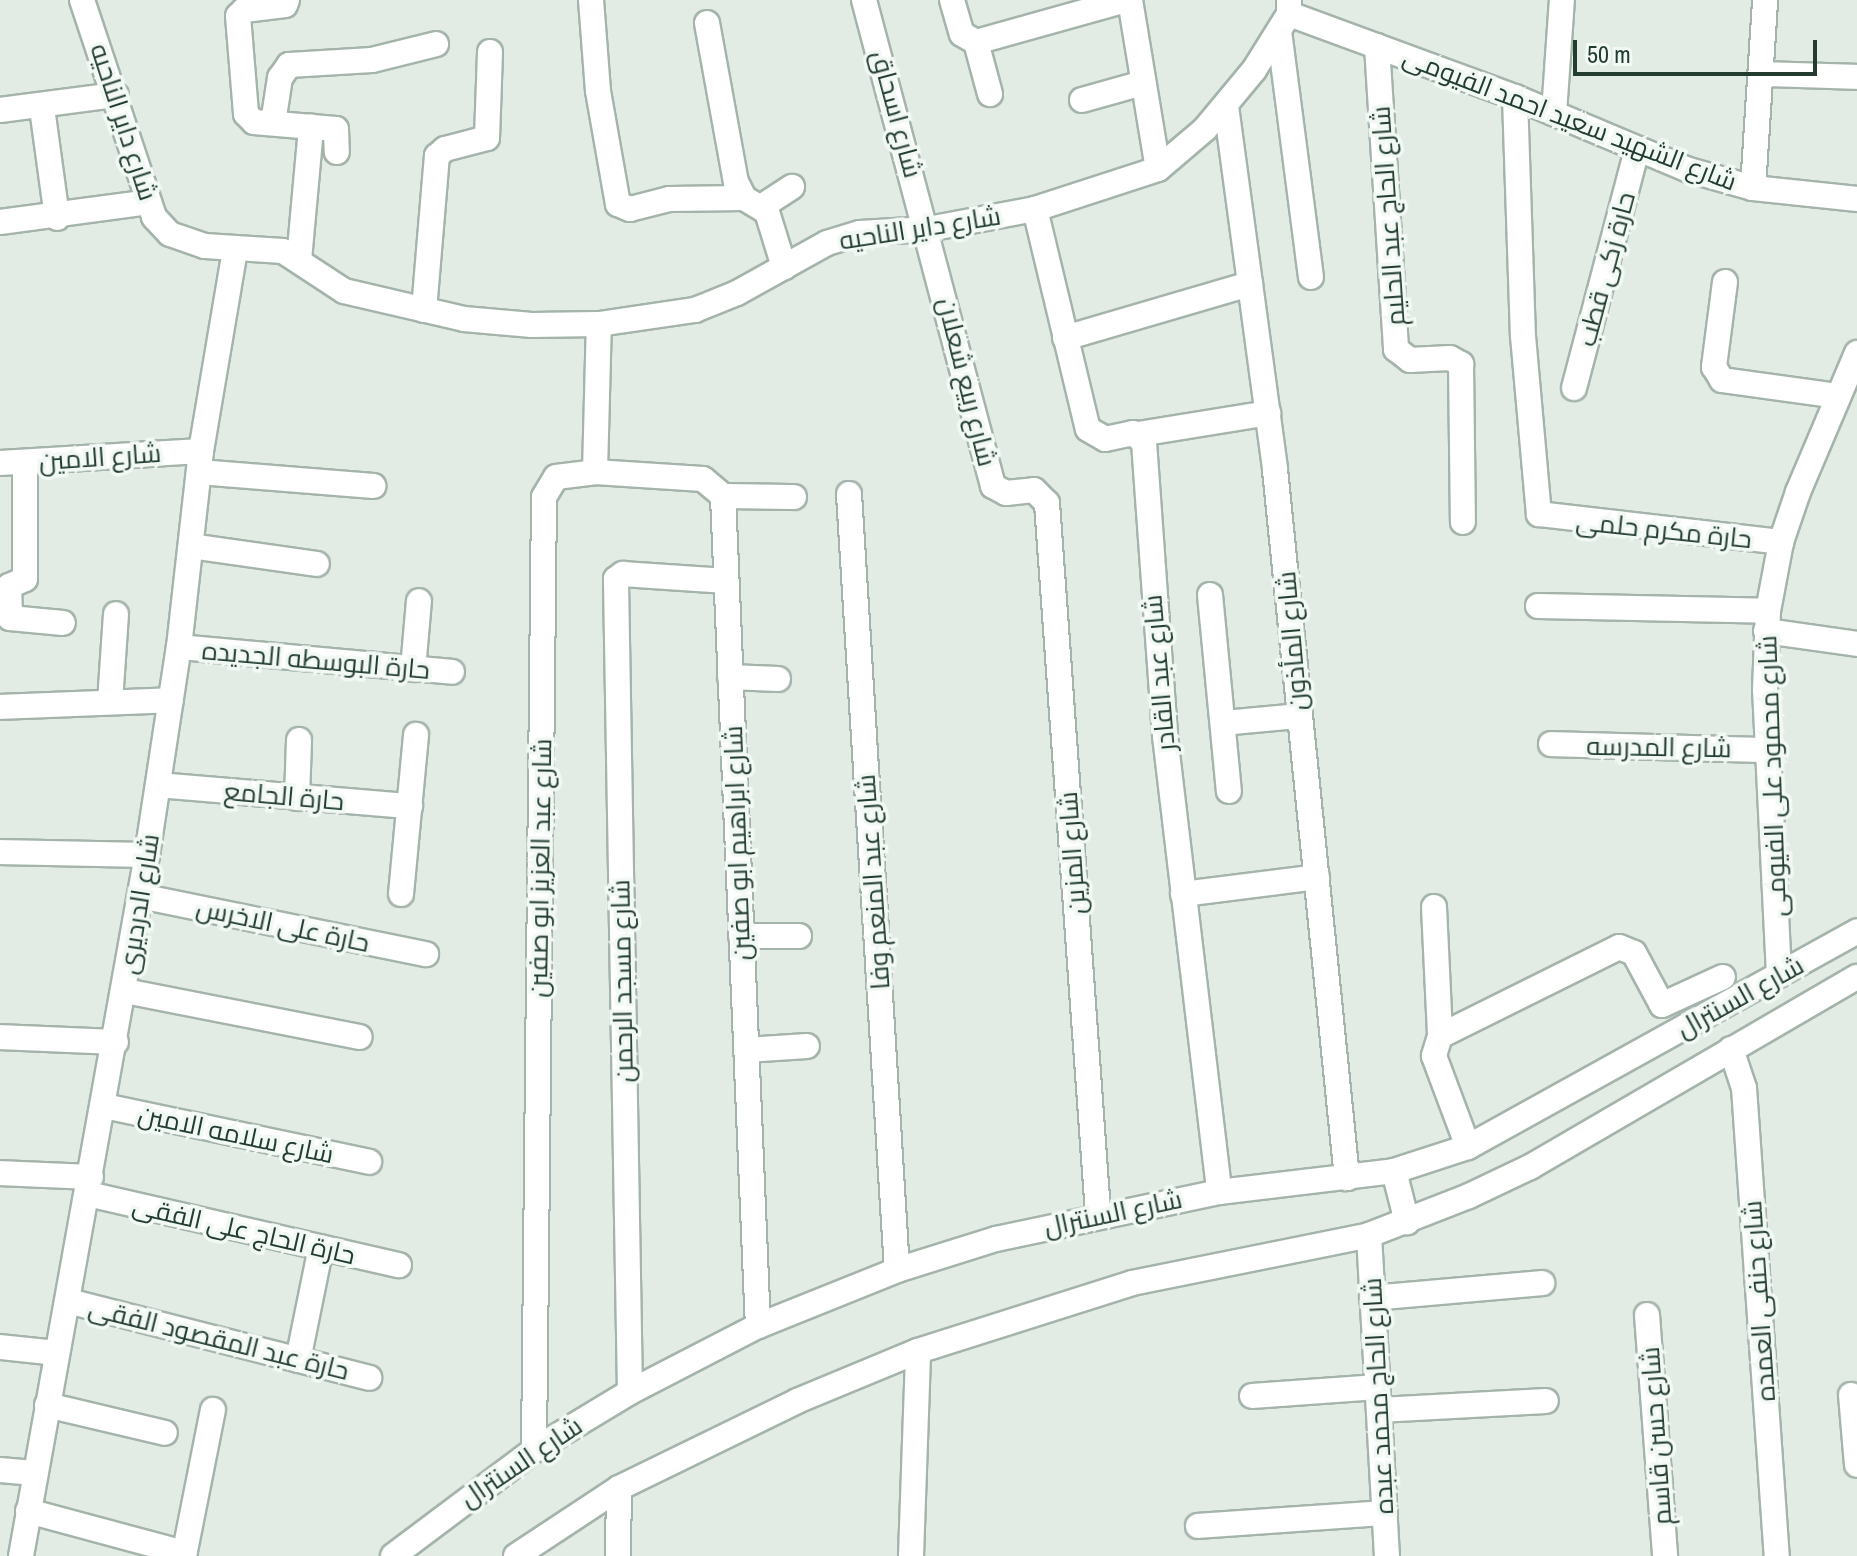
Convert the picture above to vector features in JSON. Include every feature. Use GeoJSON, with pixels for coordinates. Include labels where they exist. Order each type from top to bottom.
{"type":"FeatureCollection","features":[{"type":"Feature","properties":{"kind":"street"},"geometry":{"type":"LineString","coordinates":[[287,0],[285,5],[244,10],[237,20],[246,114],[254,122],[336,129],[337,152]]}},
{"type":"Feature","properties":{"kind":"street"},"geometry":{"type":"LineString","coordinates":[[591,0],[598,91],[618,204],[630,209],[669,199],[752,203],[792,187]]}},
{"type":"Feature","properties":{"kind":"street","name":"شارع اسحاق"},"geometry":{"type":"LineString","coordinates":[[864,0],[928,229]]}},
{"type":"Feature","properties":{"kind":"street"},"geometry":{"type":"LineString","coordinates":[[952,0],[962,34],[976,42],[990,94]]}},
{"type":"Feature","properties":{"kind":"street"},"geometry":{"type":"LineString","coordinates":[[976,42],[1128,0],[1158,169]]}},
{"type":"Feature","properties":{"kind":"street"},"geometry":{"type":"LineString","coordinates":[[1554,113],[1562,0]]}},
{"type":"Feature","properties":{"kind":"street"},"geometry":{"type":"LineString","coordinates":[[1753,188],[1764,74],[1765,0]]}},
{"type":"Feature","properties":{"kind":"street","name":"شارع داير الناحيه"},"geometry":{"type":"LineString","coordinates":[[89,5],[149,202],[161,227],[184,242],[235,249],[263,248],[299,260],[328,285],[424,310],[532,325],[599,324],[695,310],[827,243],[860,233],[928,229],[1035,209],[1158,169],[1226,106],[1286,15]]}},
{"type":"Feature","properties":{"kind":"street"},"geometry":{"type":"LineString","coordinates":[[1286,15],[1311,277]]}},
{"type":"Feature","properties":{"kind":"street","name":"شارع الشهيد سعيد احمد الفيومى"},"geometry":{"type":"LineString","coordinates":[[1286,15],[1515,97],[1637,150],[1753,188],[1857,199]]}},
{"type":"Feature","properties":{"kind":"street"},"geometry":{"type":"LineString","coordinates":[[707,23],[736,182],[752,203],[767,212],[784,267]]}},
{"type":"Feature","properties":{"kind":"street"},"geometry":{"type":"LineString","coordinates":[[273,123],[280,78],[289,65],[372,60],[436,44]]}},
{"type":"Feature","properties":{"kind":"street","name":"شارع الحاج عبد الحليم"},"geometry":{"type":"LineString","coordinates":[[1377,46],[1396,349],[1404,358],[1450,358],[1461,364],[1463,522]]}},
{"type":"Feature","properties":{"kind":"street"},"geometry":{"type":"LineString","coordinates":[[424,310],[437,156],[445,149],[487,138],[490,52]]}},
{"type":"Feature","properties":{"kind":"street"},"geometry":{"type":"LineString","coordinates":[[1764,74],[1857,77]]}},
{"type":"Feature","properties":{"kind":"street"},"geometry":{"type":"LineString","coordinates":[[1082,100],[1143,83]]}},
{"type":"Feature","properties":{"kind":"street"},"geometry":{"type":"LineString","coordinates":[[0,110],[42,108],[116,95]]}},
{"type":"Feature","properties":{"kind":"street","name":"حارة مكرم حلمى"},"geometry":{"type":"LineString","coordinates":[[1515,97],[1536,506],[1548,518],[1781,542]]}},
{"type":"Feature","properties":{"kind":"street","name":"شارع المأذون"},"geometry":{"type":"LineString","coordinates":[[1226,106],[1268,413],[1347,1178]]}},
{"type":"Feature","properties":{"kind":"street"},"geometry":{"type":"LineString","coordinates":[[42,108],[57,218]]}},
{"type":"Feature","properties":{"kind":"street"},"geometry":{"type":"LineString","coordinates":[[299,260],[311,127]]}},
{"type":"Feature","properties":{"kind":"street","name":"حارة زكى قطب"},"geometry":{"type":"LineString","coordinates":[[1574,388],[1637,150]]}},
{"type":"Feature","properties":{"kind":"street"},"geometry":{"type":"LineString","coordinates":[[0,222],[57,218],[149,202]]}},
{"type":"Feature","properties":{"kind":"street"},"geometry":{"type":"LineString","coordinates":[[1035,209],[1088,429],[1105,439],[1268,413]]}},
{"type":"Feature","properties":{"kind":"street","name":"شارع ربيع شعلان"},"geometry":{"type":"LineString","coordinates":[[928,229],[993,486],[1006,493],[1041,493]]}},
{"type":"Feature","properties":{"kind":"street","name":"شارع الدرديرى"},"geometry":{"type":"LineString","coordinates":[[14,1548],[28,1511],[125,991],[179,647],[200,461],[235,249]]}},
{"type":"Feature","properties":{"kind":"street"},"geometry":{"type":"LineString","coordinates":[[1725,282],[1714,367],[1722,380],[1838,396]]}},
{"type":"Feature","properties":{"kind":"street"},"geometry":{"type":"LineString","coordinates":[[1065,338],[1250,284]]}},
{"type":"Feature","properties":{"kind":"street"},"geometry":{"type":"LineString","coordinates":[[599,324],[595,472],[703,479],[719,487],[723,496],[794,497]]}},
{"type":"Feature","properties":{"kind":"street","name":"شارع محمود على الفيومى"},"geometry":{"type":"LineString","coordinates":[[1779,975],[1768,750],[1767,621],[1781,542],[1857,353]]}},
{"type":"Feature","properties":{"kind":"street","name":"شارع عبد القادر"},"geometry":{"type":"LineString","coordinates":[[1139,434],[1145,449],[1149,560],[1183,894],[1219,1192]]}},
{"type":"Feature","properties":{"kind":"street","name":"شارع الامين"},"geometry":{"type":"LineString","coordinates":[[0,463],[200,461],[373,486]]}},
{"type":"Feature","properties":{"kind":"street"},"geometry":{"type":"LineString","coordinates":[[25,462],[25,579],[9,586],[10,618],[63,623]]}},
{"type":"Feature","properties":{"kind":"street","name":"شارع عبد العزيز ابو صفين"},"geometry":{"type":"LineString","coordinates":[[534,1450],[544,497],[556,477],[595,472]]}},
{"type":"Feature","properties":{"kind":"street","name":"شارع المزين"},"geometry":{"type":"LineString","coordinates":[[1041,493],[1047,503],[1098,1213]]}},
{"type":"Feature","properties":{"kind":"street","name":"شارع عبد المنعم وفا"},"geometry":{"type":"LineString","coordinates":[[849,494],[897,1270]]}},
{"type":"Feature","properties":{"kind":"street","name":"شارع ابراهيم ابو صفين"},"geometry":{"type":"LineString","coordinates":[[723,496],[758,1326]]}},
{"type":"Feature","properties":{"kind":"street"},"geometry":{"type":"LineString","coordinates":[[191,546],[317,564]]}},
{"type":"Feature","properties":{"kind":"street","name":"شارع مسجد الرحمن"},"geometry":{"type":"LineString","coordinates":[[630,1392],[616,579],[623,574],[726,581]]}},
{"type":"Feature","properties":{"kind":"street"},"geometry":{"type":"LineString","coordinates":[[1210,595],[1229,791]]}},
{"type":"Feature","properties":{"kind":"street"},"geometry":{"type":"LineString","coordinates":[[413,669],[419,601]]}},
{"type":"Feature","properties":{"kind":"street"},"geometry":{"type":"LineString","coordinates":[[1538,606],[1767,621],[1857,644]]}},
{"type":"Feature","properties":{"kind":"street"},"geometry":{"type":"LineString","coordinates":[[110,702],[116,614]]}},
{"type":"Feature","properties":{"kind":"street","name":"حارة البوسطه الجديده"},"geometry":{"type":"LineString","coordinates":[[179,647],[452,672]]}},
{"type":"Feature","properties":{"kind":"street"},"geometry":{"type":"LineString","coordinates":[[730,677],[778,679]]}},
{"type":"Feature","properties":{"kind":"street"},"geometry":{"type":"LineString","coordinates":[[0,707],[171,700]]}},
{"type":"Feature","properties":{"kind":"street"},"geometry":{"type":"LineString","coordinates":[[1223,723],[1299,716]]}},
{"type":"Feature","properties":{"kind":"street"},"geometry":{"type":"LineString","coordinates":[[401,894],[416,735]]}},
{"type":"Feature","properties":{"kind":"street"},"geometry":{"type":"LineString","coordinates":[[297,798],[299,740]]}},
{"type":"Feature","properties":{"kind":"street","name":"شارع المدرسه"},"geometry":{"type":"LineString","coordinates":[[1551,744],[1768,750]]}},
{"type":"Feature","properties":{"kind":"street","name":"حارة الجامع"},"geometry":{"type":"LineString","coordinates":[[158,785],[410,806]]}},
{"type":"Feature","properties":{"kind":"street"},"geometry":{"type":"LineString","coordinates":[[0,852],[147,855]]}},
{"type":"Feature","properties":{"kind":"street"},"geometry":{"type":"LineString","coordinates":[[1183,894],[1317,877]]}},
{"type":"Feature","properties":{"kind":"street","name":"حارة على الاخرس"},"geometry":{"type":"LineString","coordinates":[[140,896],[426,954]]}},
{"type":"Feature","properties":{"kind":"street"},"geometry":{"type":"LineString","coordinates":[[1434,907],[1440,1036],[1434,1056],[1468,1147]]}},
{"type":"Feature","properties":{"kind":"street","name":"شارع السنترال"},"geometry":{"type":"LineString","coordinates":[[393,1556],[534,1450],[630,1392],[758,1326],[897,1270],[1098,1213],[1219,1192],[1394,1171],[1468,1147],[1857,931]]}},
{"type":"Feature","properties":{"kind":"street"},"geometry":{"type":"LineString","coordinates":[[741,936],[799,936]]}},
{"type":"Feature","properties":{"kind":"street"},"geometry":{"type":"LineString","coordinates":[[1440,1036],[1623,946],[1634,953],[1662,1005],[1723,977]]}},
{"type":"Feature","properties":{"kind":"street","name":"شارع السنترال"},"geometry":{"type":"LineString","coordinates":[[516,1556],[619,1488],[797,1401],[918,1351],[1132,1283],[1369,1235],[1407,1222],[1530,1167],[1857,977]]}},
{"type":"Feature","properties":{"kind":"street"},"geometry":{"type":"LineString","coordinates":[[125,991],[360,1037]]}},
{"type":"Feature","properties":{"kind":"street"},"geometry":{"type":"LineString","coordinates":[[0,1037],[116,1042]]}},
{"type":"Feature","properties":{"kind":"street"},"geometry":{"type":"LineString","coordinates":[[746,1050],[807,1046]]}},
{"type":"Feature","properties":{"kind":"street","name":"شارع حنفى العمده"},"geometry":{"type":"LineString","coordinates":[[1731,1049],[1744,1088],[1777,1556]]}},
{"type":"Feature","properties":{"kind":"street","name":"شارع سلامه الامين"},"geometry":{"type":"LineString","coordinates":[[104,1106],[369,1162]]}},
{"type":"Feature","properties":{"kind":"street"},"geometry":{"type":"LineString","coordinates":[[1394,1171],[1407,1222]]}},
{"type":"Feature","properties":{"kind":"street","name":"حارة الحاج على الفقى"},"geometry":{"type":"LineString","coordinates":[[0,1173],[89,1186],[399,1265]]}},
{"type":"Feature","properties":{"kind":"street","name":"شارع الحاج محمد عبده"},"geometry":{"type":"LineString","coordinates":[[1369,1235],[1387,1556]]}},
{"type":"Feature","properties":{"kind":"street"},"geometry":{"type":"LineString","coordinates":[[298,1360],[321,1247]]}},
{"type":"Feature","properties":{"kind":"street"},"geometry":{"type":"LineString","coordinates":[[1372,1298],[1542,1283]]}},
{"type":"Feature","properties":{"kind":"street","name":"حارة عبد المقصود الفقى"},"geometry":{"type":"LineString","coordinates":[[68,1301],[369,1378]]}},
{"type":"Feature","properties":{"kind":"street","name":"شارع حسن قاسم"},"geometry":{"type":"LineString","coordinates":[[1647,1315],[1665,1556]]}},
{"type":"Feature","properties":{"kind":"street"},"geometry":{"type":"LineString","coordinates":[[0,1347],[57,1353]]}},
{"type":"Feature","properties":{"kind":"street"},"geometry":{"type":"LineString","coordinates":[[911,1556],[918,1351]]}},
{"type":"Feature","properties":{"kind":"street"},"geometry":{"type":"LineString","coordinates":[[1851,1395],[1857,1465]]}},
{"type":"Feature","properties":{"kind":"street"},"geometry":{"type":"LineString","coordinates":[[1252,1396],[1546,1401]]}},
{"type":"Feature","properties":{"kind":"street"},"geometry":{"type":"LineString","coordinates":[[47,1405],[165,1433]]}},
{"type":"Feature","properties":{"kind":"street"},"geometry":{"type":"LineString","coordinates":[[28,1511],[184,1554],[213,1410]]}},
{"type":"Feature","properties":{"kind":"street"},"geometry":{"type":"LineString","coordinates":[[0,1470],[34,1473]]}},
{"type":"Feature","properties":{"kind":"street"},"geometry":{"type":"LineString","coordinates":[[618,1556],[619,1488]]}},
{"type":"Feature","properties":{"kind":"street"},"geometry":{"type":"LineString","coordinates":[[1198,1526],[1385,1513]]}}]}
